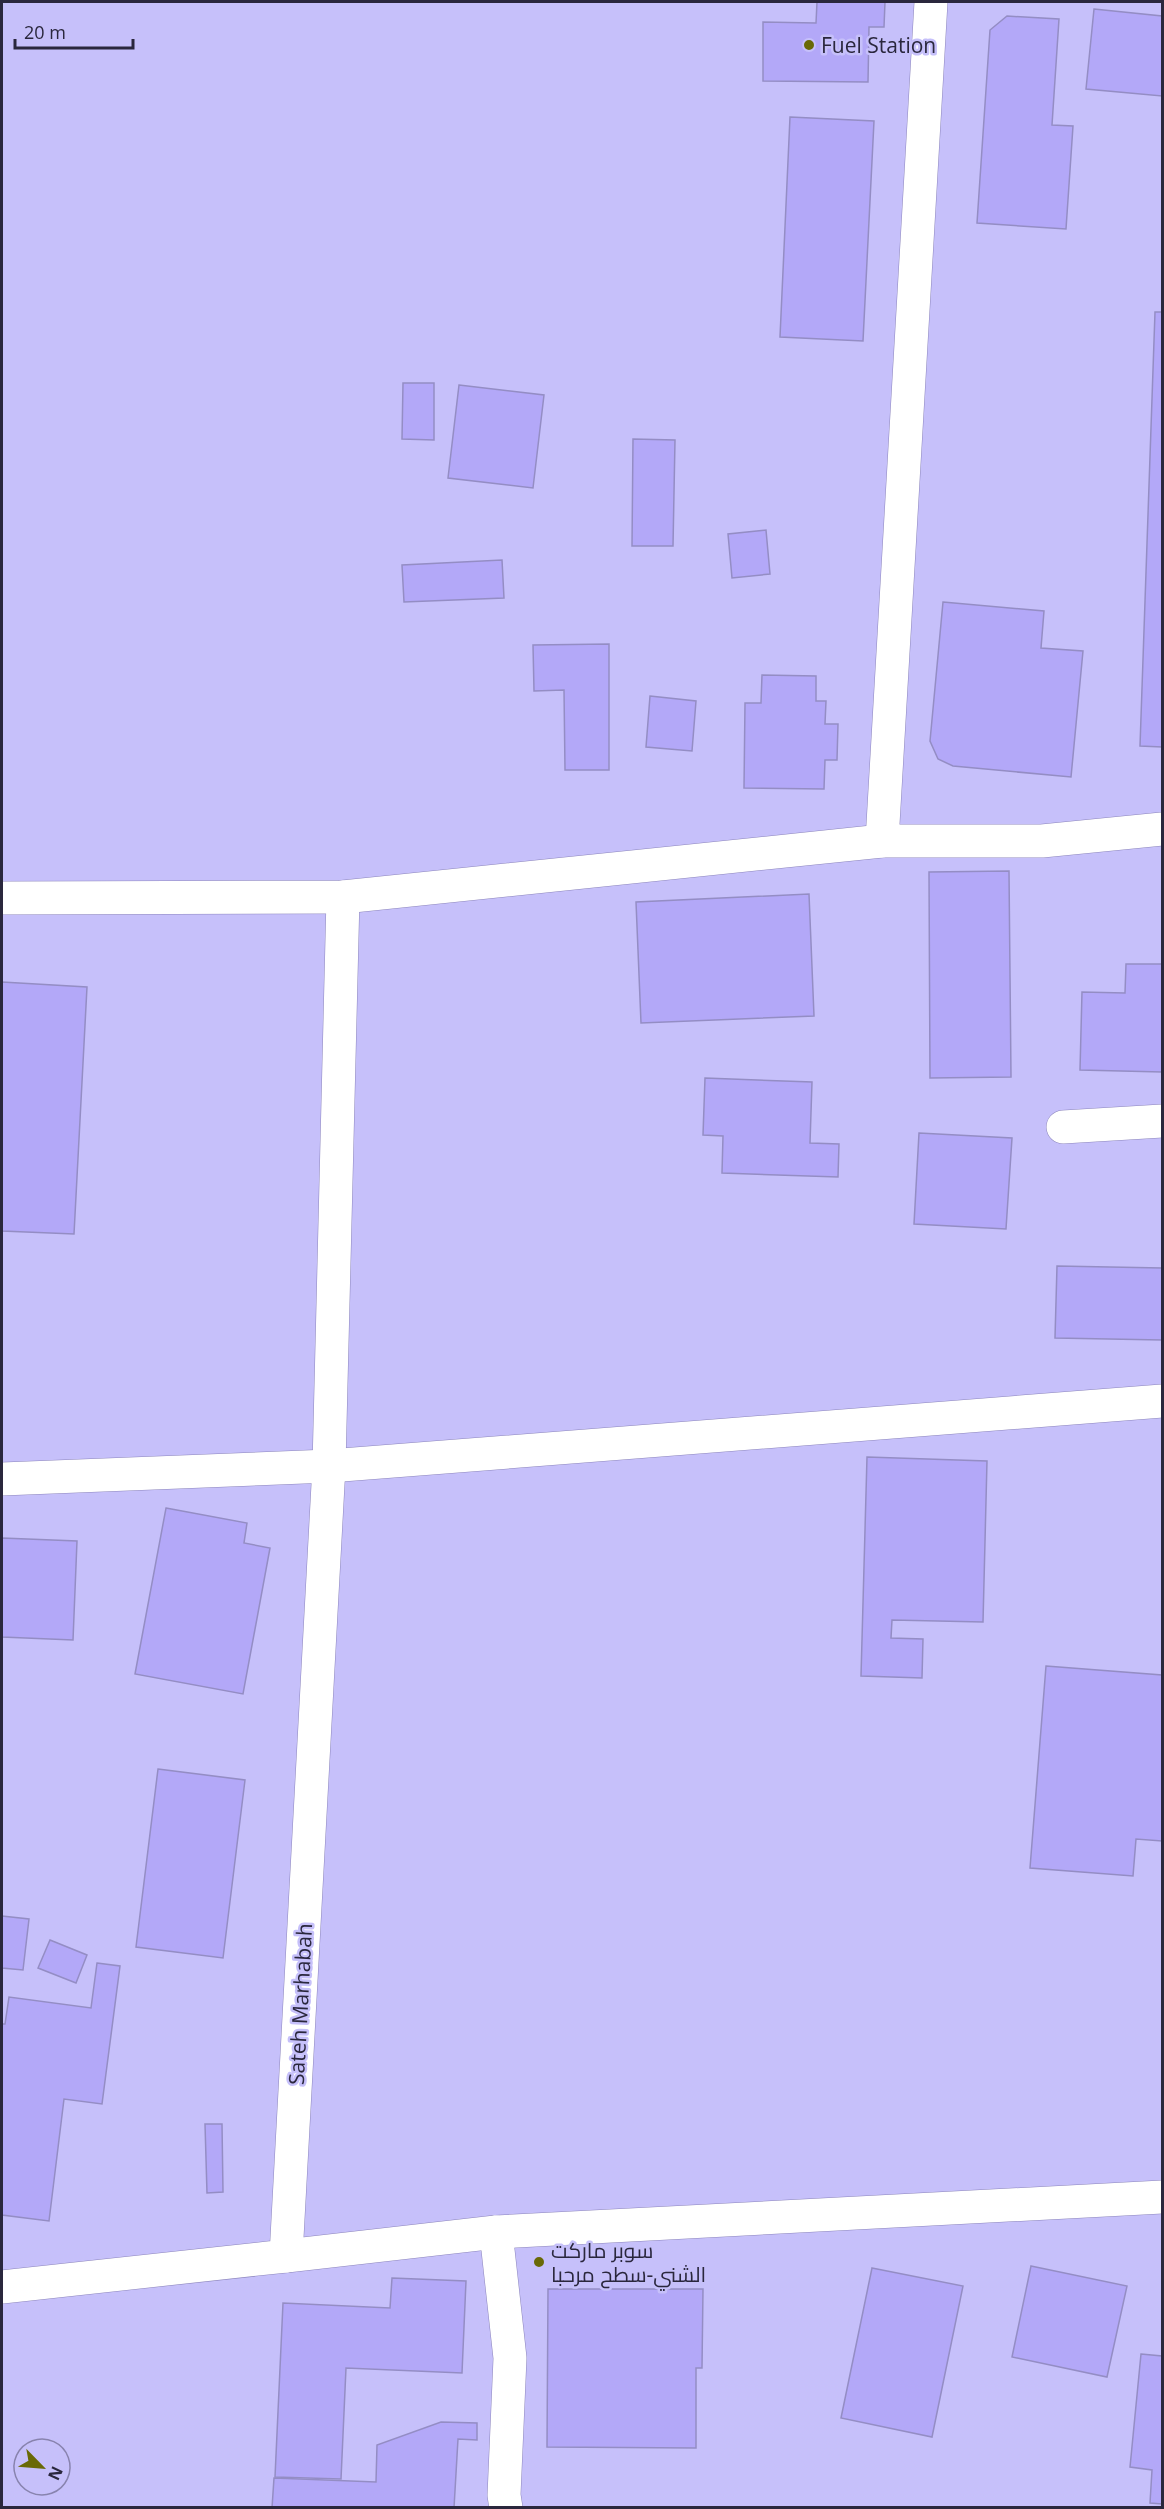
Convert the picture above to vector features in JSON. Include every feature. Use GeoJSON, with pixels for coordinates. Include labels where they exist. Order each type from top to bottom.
{"type":"FeatureCollection","features":[{"type":"Feature","properties":{"kind":"street"},"geometry":{"type":"LineString","coordinates":[[882,841],[931,2]]}},
{"type":"Feature","properties":{"kind":"street"},"geometry":{"type":"LineString","coordinates":[[2,898],[343,897],[882,841],[1042,841],[1162,829]]}},
{"type":"Feature","properties":{"kind":"street","name":"Sateh Marhabah"},"geometry":{"type":"LineString","coordinates":[[286,2256],[329,1466],[343,897]]}},
{"type":"Feature","properties":{"kind":"street"},"geometry":{"type":"LineString","coordinates":[[1063,1127],[1162,1121]]}},
{"type":"Feature","properties":{"kind":"street"},"geometry":{"type":"LineString","coordinates":[[2,1479],[329,1466],[1162,1401]]}},
{"type":"Feature","properties":{"kind":"street"},"geometry":{"type":"LineString","coordinates":[[2,2287],[496,2232],[1162,2197]]}},
{"type":"Feature","properties":{"kind":"street"},"geometry":{"type":"LineString","coordinates":[[496,2232],[510,2358],[504,2495],[506,2508]]}},
{"type":"Feature","properties":{"kind":"building"},"geometry":{"type":"Polygon","coordinates":[[[817,2],[885,2],[884,27],[869,27],[868,82],[763,81],[763,22],[816,23],[817,2]]]}},
{"type":"Feature","properties":{"kind":"building"},"geometry":{"type":"Polygon","coordinates":[[[1094,9],[1162,16],[1162,96],[1086,89],[1094,9]]]}},
{"type":"Feature","properties":{"kind":"building"},"geometry":{"type":"Polygon","coordinates":[[[1007,16],[1059,19],[1052,125],[1073,126],[1066,229],[977,223],[990,30],[1007,16]]]}},
{"type":"Feature","properties":{"kind":"building"},"geometry":{"type":"Polygon","coordinates":[[[790,117],[874,121],[863,341],[780,337],[790,117]]]}},
{"type":"Feature","properties":{"kind":"building"},"geometry":{"type":"Polygon","coordinates":[[[1155,312],[1162,312],[1162,747],[1140,746],[1155,312]]]}},
{"type":"Feature","properties":{"kind":"building"},"geometry":{"type":"Polygon","coordinates":[[[403,383],[434,383],[434,440],[402,439],[403,383]]]}},
{"type":"Feature","properties":{"kind":"building"},"geometry":{"type":"Polygon","coordinates":[[[459,385],[544,395],[533,488],[448,478],[459,385]]]}},
{"type":"Feature","properties":{"kind":"building"},"geometry":{"type":"Polygon","coordinates":[[[633,439],[675,440],[673,546],[632,546],[633,439]]]}},
{"type":"Feature","properties":{"kind":"building"},"geometry":{"type":"Polygon","coordinates":[[[766,530],[770,574],[732,578],[728,534],[766,530]]]}},
{"type":"Feature","properties":{"kind":"building"},"geometry":{"type":"Polygon","coordinates":[[[502,560],[504,598],[404,602],[402,565],[502,560]]]}},
{"type":"Feature","properties":{"kind":"building"},"geometry":{"type":"Polygon","coordinates":[[[943,602],[1044,611],[1041,648],[1083,651],[1071,777],[953,766],[938,759],[930,741],[943,602]]]}},
{"type":"Feature","properties":{"kind":"building"},"geometry":{"type":"Polygon","coordinates":[[[609,644],[609,770],[565,770],[564,690],[534,691],[533,645],[609,644]]]}},
{"type":"Feature","properties":{"kind":"building"},"geometry":{"type":"Polygon","coordinates":[[[762,675],[816,676],[816,701],[826,701],[825,724],[838,724],[837,760],[825,760],[824,789],[744,788],[745,703],[761,703],[762,675]]]}},
{"type":"Feature","properties":{"kind":"building"},"geometry":{"type":"Polygon","coordinates":[[[650,696],[696,701],[692,751],[646,747],[650,696]]]}},
{"type":"Feature","properties":{"kind":"building"},"geometry":{"type":"Polygon","coordinates":[[[1009,871],[1011,1077],[930,1078],[929,872],[1009,871]]]}},
{"type":"Feature","properties":{"kind":"building"},"geometry":{"type":"Polygon","coordinates":[[[809,894],[814,1016],[641,1023],[636,902],[809,894]]]}},
{"type":"Feature","properties":{"kind":"building"},"geometry":{"type":"Polygon","coordinates":[[[1126,964],[1162,964],[1162,1072],[1080,1070],[1082,992],[1125,993],[1126,964]]]}},
{"type":"Feature","properties":{"kind":"building"},"geometry":{"type":"Polygon","coordinates":[[[2,982],[87,987],[74,1234],[2,1231],[2,982]]]}},
{"type":"Feature","properties":{"kind":"building"},"geometry":{"type":"Polygon","coordinates":[[[705,1078],[812,1082],[810,1143],[839,1144],[838,1177],[722,1173],[723,1136],[703,1135],[705,1078]]]}},
{"type":"Feature","properties":{"kind":"building"},"geometry":{"type":"Polygon","coordinates":[[[919,1133],[1012,1138],[1006,1229],[914,1224],[919,1133]]]}},
{"type":"Feature","properties":{"kind":"building"},"geometry":{"type":"Polygon","coordinates":[[[1057,1266],[1162,1268],[1162,1340],[1055,1338],[1057,1266]]]}},
{"type":"Feature","properties":{"kind":"building"},"geometry":{"type":"Polygon","coordinates":[[[867,1457],[987,1461],[983,1622],[892,1620],[891,1638],[923,1639],[922,1678],[861,1676],[867,1457]]]}},
{"type":"Feature","properties":{"kind":"building"},"geometry":{"type":"Polygon","coordinates":[[[166,1508],[247,1523],[244,1543],[270,1548],[243,1694],[135,1674],[166,1508]]]}},
{"type":"Feature","properties":{"kind":"building"},"geometry":{"type":"Polygon","coordinates":[[[2,1538],[77,1541],[73,1640],[2,1637],[2,1538]]]}},
{"type":"Feature","properties":{"kind":"building"},"geometry":{"type":"Polygon","coordinates":[[[1046,1666],[1162,1675],[1162,1841],[1136,1839],[1133,1876],[1030,1868],[1046,1666]]]}},
{"type":"Feature","properties":{"kind":"building"},"geometry":{"type":"Polygon","coordinates":[[[158,1769],[245,1780],[223,1958],[136,1947],[158,1769]]]}},
{"type":"Feature","properties":{"kind":"building"},"geometry":{"type":"Polygon","coordinates":[[[2,1916],[29,1919],[23,1970],[2,1968],[2,1916]]]}},
{"type":"Feature","properties":{"kind":"building"},"geometry":{"type":"Polygon","coordinates":[[[50,1940],[87,1955],[76,1983],[38,1968],[50,1940]]]}},
{"type":"Feature","properties":{"kind":"building"},"geometry":{"type":"Polygon","coordinates":[[[97,1963],[120,1966],[102,2104],[64,2099],[49,2221],[2,2215],[2,2024],[5,2024],[9,1997],[91,2008],[97,1963]]]}},
{"type":"Feature","properties":{"kind":"building"},"geometry":{"type":"Polygon","coordinates":[[[205,2124],[222,2124],[223,2192],[207,2193],[205,2124]]]}},
{"type":"Feature","properties":{"kind":"building"},"geometry":{"type":"Polygon","coordinates":[[[1031,2266],[1127,2286],[1107,2377],[1012,2357],[1031,2266]]]}},
{"type":"Feature","properties":{"kind":"building"},"geometry":{"type":"Polygon","coordinates":[[[872,2268],[963,2286],[932,2437],[841,2418],[872,2268]]]}},
{"type":"Feature","properties":{"kind":"building"},"geometry":{"type":"Polygon","coordinates":[[[392,2278],[466,2281],[462,2373],[346,2368],[341,2479],[275,2477],[283,2303],[390,2308],[392,2278]]]}},
{"type":"Feature","properties":{"kind":"building"},"geometry":{"type":"Polygon","coordinates":[[[548,2289],[703,2289],[702,2368],[696,2368],[696,2448],[547,2447],[548,2289]]]}},
{"type":"Feature","properties":{"kind":"building"},"geometry":{"type":"Polygon","coordinates":[[[1141,2354],[1162,2356],[1162,2504],[1150,2503],[1152,2470],[1130,2467],[1141,2354]]]}},
{"type":"Feature","properties":{"kind":"building"},"geometry":{"type":"Polygon","coordinates":[[[441,2422],[477,2423],[477,2440],[458,2439],[454,2508],[272,2508],[274,2478],[376,2482],[377,2445],[441,2422]]]}},
{"type":"Feature","properties":{"kind":"place","name":"Fuel Station"},"geometry":{"type":"Point","coordinates":[809,45]}},
{"type":"Feature","properties":{"kind":"place","name":"سوبر ماركت الشني-سطح مرحبا"},"geometry":{"type":"Point","coordinates":[539,2262]}}]}
